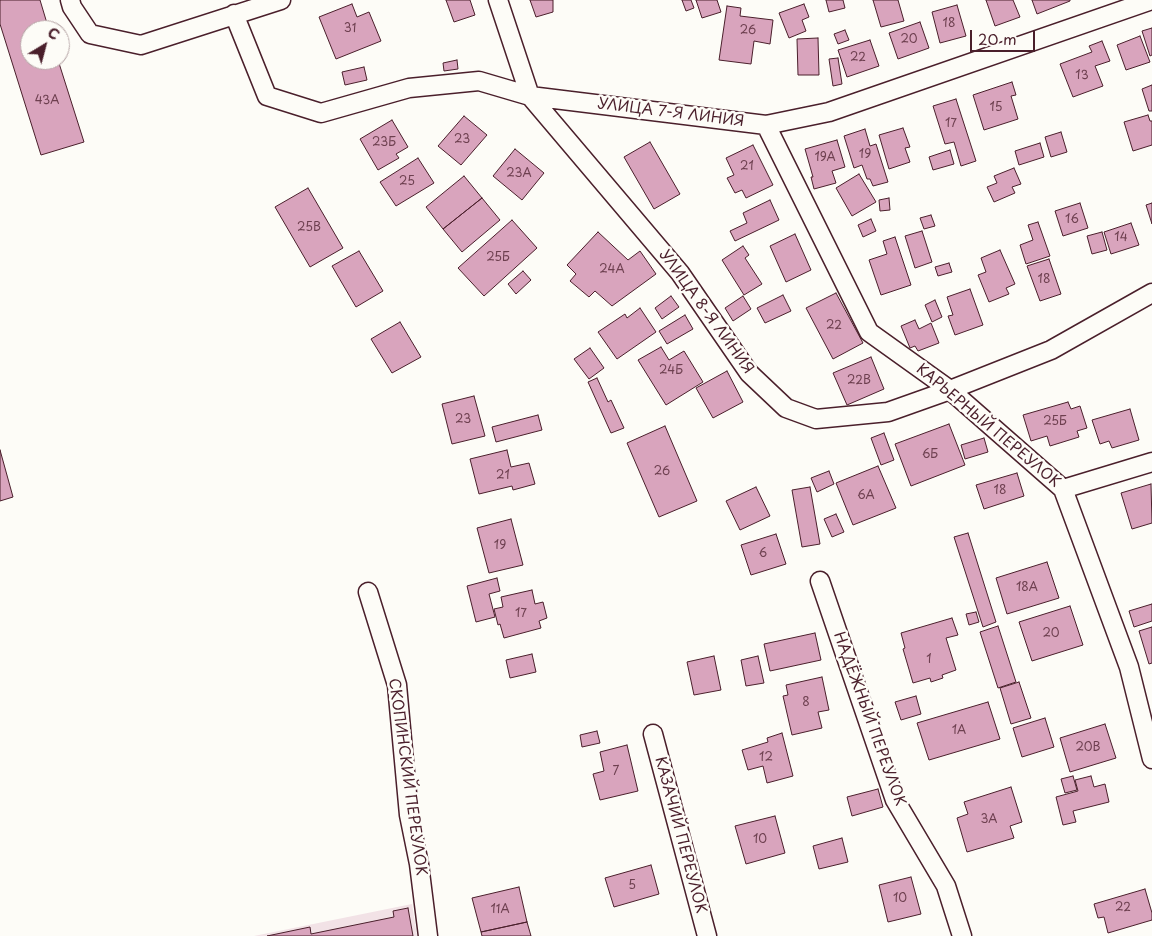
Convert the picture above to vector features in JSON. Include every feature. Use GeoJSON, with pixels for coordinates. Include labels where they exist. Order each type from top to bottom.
{"type":"FeatureCollection","features":[{"type":"Feature","properties":{"kind":"street"},"geometry":{"type":"LineString","coordinates":[[70,0],[72,7],[90,34],[141,45],[281,0]]}},
{"type":"Feature","properties":{"kind":"street"},"geometry":{"type":"LineString","coordinates":[[498,0],[530,96]]}},
{"type":"Feature","properties":{"kind":"street","name":"УЛИЦА 7-Я ЛИНИЯ"},"geometry":{"type":"LineString","coordinates":[[234,14],[266,96],[321,113],[409,88],[479,81],[530,96],[766,125],[830,112],[1152,0]]}},
{"type":"Feature","properties":{"kind":"street","name":"УЛИЦА 8-Я ЛИНИЯ"},"geometry":{"type":"LineString","coordinates":[[530,96],[680,273],[750,373],[786,408],[816,419],[888,412],[950,390],[1051,350],[1152,293]]}},
{"type":"Feature","properties":{"kind":"street","name":"КАРЬЕРНЫЙ ПЕРЕУЛОК"},"geometry":{"type":"LineString","coordinates":[[766,125],[869,332],[950,390],[1063,489],[1129,667],[1152,759]]}},
{"type":"Feature","properties":{"kind":"street"},"geometry":{"type":"LineString","coordinates":[[1063,489],[1152,462]]}},
{"type":"Feature","properties":{"kind":"street","name":"НАДЁЖНЫЙ ПЕРЕУЛОК"},"geometry":{"type":"LineString","coordinates":[[820,580],[896,800],[946,886],[962,936]]}},
{"type":"Feature","properties":{"kind":"street","name":"СКОПИНСКИЙ ПЕРЕУЛОК"},"geometry":{"type":"LineString","coordinates":[[368,592],[397,685],[409,815],[428,936]]}},
{"type":"Feature","properties":{"kind":"street","name":"КАЗАЧИЙ ПЕРЕУЛОК"},"geometry":{"type":"LineString","coordinates":[[653,734],[707,936]]}},
{"type":"Feature","properties":{"kind":"shaded area"},"geometry":{"type":"Polygon","coordinates":[[[412,904],[417,936],[254,936],[412,904]]]}},
{"type":"Feature","properties":{"kind":"building"},"geometry":{"type":"Polygon","coordinates":[[[0,0],[40,0],[46,20],[20,20],[20,70],[61,70],[84,142],[41,155],[0,24],[0,0]]]}},
{"type":"Feature","properties":{"kind":"building"},"geometry":{"type":"Polygon","coordinates":[[[446,0],[470,0],[475,15],[454,22],[446,0]]]}},
{"type":"Feature","properties":{"kind":"building"},"geometry":{"type":"Polygon","coordinates":[[[530,0],[553,0],[553,12],[536,17],[530,0]]]}},
{"type":"Feature","properties":{"kind":"building"},"geometry":{"type":"Polygon","coordinates":[[[682,0],[691,0],[694,8],[686,11],[682,0]]]}},
{"type":"Feature","properties":{"kind":"building"},"geometry":{"type":"Polygon","coordinates":[[[696,0],[717,0],[721,12],[702,18],[696,0]]]}},
{"type":"Feature","properties":{"kind":"building"},"geometry":{"type":"Polygon","coordinates":[[[826,0],[843,0],[845,8],[829,12],[826,0]]]}},
{"type":"Feature","properties":{"kind":"building"},"geometry":{"type":"Polygon","coordinates":[[[873,0],[898,0],[904,21],[881,27],[873,0]]]}},
{"type":"Feature","properties":{"kind":"building"},"geometry":{"type":"Polygon","coordinates":[[[986,0],[1013,0],[1020,17],[995,26],[986,0]]]}},
{"type":"Feature","properties":{"kind":"building"},"geometry":{"type":"Polygon","coordinates":[[[1032,0],[1070,0],[1070,1],[1037,14],[1032,0]]]}},
{"type":"Feature","properties":{"kind":"building"},"geometry":{"type":"Polygon","coordinates":[[[352,4],[357,17],[369,12],[381,41],[336,59],[319,17],[352,4]]]}},
{"type":"Feature","properties":{"kind":"building"},"geometry":{"type":"Polygon","coordinates":[[[804,4],[809,17],[802,20],[806,31],[789,38],[779,13],[804,4]]]}},
{"type":"Feature","properties":{"kind":"building"},"geometry":{"type":"Polygon","coordinates":[[[957,5],[966,36],[940,43],[932,12],[957,5]]]}},
{"type":"Feature","properties":{"kind":"building"},"geometry":{"type":"Polygon","coordinates":[[[727,6],[741,8],[740,16],[773,20],[770,44],[754,41],[751,64],[719,60],[727,6]]]}},
{"type":"Feature","properties":{"kind":"building"},"geometry":{"type":"Polygon","coordinates":[[[920,22],[929,48],[898,59],[889,33],[920,22]]]}},
{"type":"Feature","properties":{"kind":"building"},"geometry":{"type":"Polygon","coordinates":[[[1152,28],[1152,55],[1150,56],[1142,31],[1152,28]]]}},
{"type":"Feature","properties":{"kind":"building"},"geometry":{"type":"Polygon","coordinates":[[[845,30],[849,40],[838,44],[834,34],[845,30]]]}},
{"type":"Feature","properties":{"kind":"building"},"geometry":{"type":"Polygon","coordinates":[[[1140,36],[1150,62],[1126,70],[1117,45],[1140,36]]]}},
{"type":"Feature","properties":{"kind":"building"},"geometry":{"type":"Polygon","coordinates":[[[818,38],[819,75],[798,75],[797,39],[818,38]]]}},
{"type":"Feature","properties":{"kind":"building"},"geometry":{"type":"Polygon","coordinates":[[[870,40],[879,66],[847,77],[838,50],[870,40]]]}},
{"type":"Feature","properties":{"kind":"building"},"geometry":{"type":"Polygon","coordinates":[[[1102,41],[1110,61],[1095,66],[1103,86],[1073,97],[1060,64],[1092,52],[1089,46],[1102,41]]]}},
{"type":"Feature","properties":{"kind":"building"},"geometry":{"type":"Polygon","coordinates":[[[838,58],[842,84],[833,86],[829,59],[838,58]]]}},
{"type":"Feature","properties":{"kind":"building"},"geometry":{"type":"Polygon","coordinates":[[[457,60],[458,69],[444,71],[443,63],[457,60]]]}},
{"type":"Feature","properties":{"kind":"building"},"geometry":{"type":"Polygon","coordinates":[[[364,67],[367,80],[345,85],[342,72],[364,67]]]}},
{"type":"Feature","properties":{"kind":"building"},"geometry":{"type":"Polygon","coordinates":[[[1012,82],[1016,95],[1011,96],[1018,119],[984,130],[973,95],[1012,82]]]}},
{"type":"Feature","properties":{"kind":"building"},"geometry":{"type":"Polygon","coordinates":[[[1152,85],[1152,111],[1149,111],[1142,89],[1152,85]]]}},
{"type":"Feature","properties":{"kind":"building"},"geometry":{"type":"Polygon","coordinates":[[[956,99],[976,161],[961,166],[954,142],[945,144],[933,106],[956,99]]]}},
{"type":"Feature","properties":{"kind":"building"},"geometry":{"type":"Polygon","coordinates":[[[1148,115],[1150,121],[1152,121],[1152,145],[1133,151],[1124,122],[1148,115]]]}},
{"type":"Feature","properties":{"kind":"building"},"geometry":{"type":"Polygon","coordinates":[[[464,116],[487,135],[461,165],[438,146],[464,116]]]}},
{"type":"Feature","properties":{"kind":"building"},"geometry":{"type":"Polygon","coordinates":[[[392,120],[408,147],[396,154],[399,158],[378,170],[360,139],[392,120]]]}},
{"type":"Feature","properties":{"kind":"building"},"geometry":{"type":"Polygon","coordinates":[[[903,128],[910,147],[905,148],[910,162],[889,169],[879,135],[903,128]]]}},
{"type":"Feature","properties":{"kind":"building"},"geometry":{"type":"Polygon","coordinates":[[[865,129],[870,146],[876,144],[888,182],[873,186],[870,179],[867,179],[862,165],[854,168],[844,136],[865,129]]]}},
{"type":"Feature","properties":{"kind":"building"},"geometry":{"type":"Polygon","coordinates":[[[1061,132],[1067,152],[1051,157],[1045,137],[1061,132]]]}},
{"type":"Feature","properties":{"kind":"building"},"geometry":{"type":"Polygon","coordinates":[[[837,140],[845,167],[832,171],[836,183],[814,189],[811,177],[813,177],[805,149],[837,140]]]}},
{"type":"Feature","properties":{"kind":"building"},"geometry":{"type":"Polygon","coordinates":[[[650,142],[680,194],[654,209],[624,157],[650,142]]]}},
{"type":"Feature","properties":{"kind":"building"},"geometry":{"type":"Polygon","coordinates":[[[1040,143],[1044,157],[1019,165],[1015,151],[1040,143]]]}},
{"type":"Feature","properties":{"kind":"building"},"geometry":{"type":"Polygon","coordinates":[[[753,145],[773,185],[746,198],[742,190],[735,193],[727,178],[734,175],[726,158],[753,145]]]}},
{"type":"Feature","properties":{"kind":"building"},"geometry":{"type":"Polygon","coordinates":[[[515,149],[544,173],[522,200],[493,176],[515,149]]]}},
{"type":"Feature","properties":{"kind":"building"},"geometry":{"type":"Polygon","coordinates":[[[950,150],[954,164],[933,170],[929,157],[950,150]]]}},
{"type":"Feature","properties":{"kind":"building"},"geometry":{"type":"Polygon","coordinates":[[[418,158],[434,183],[396,206],[380,182],[418,158]]]}},
{"type":"Feature","properties":{"kind":"building"},"geometry":{"type":"Polygon","coordinates":[[[1014,168],[1021,184],[1012,187],[1015,193],[994,202],[987,187],[997,183],[994,176],[1014,168]]]}},
{"type":"Feature","properties":{"kind":"building"},"geometry":{"type":"Polygon","coordinates":[[[859,174],[876,202],[852,216],[836,188],[859,174]]]}},
{"type":"Feature","properties":{"kind":"building"},"geometry":{"type":"Polygon","coordinates":[[[464,176],[482,198],[443,229],[426,207],[464,176]]]}},
{"type":"Feature","properties":{"kind":"building"},"geometry":{"type":"Polygon","coordinates":[[[308,188],[343,248],[310,267],[275,207],[308,188]]]}},
{"type":"Feature","properties":{"kind":"building"},"geometry":{"type":"Polygon","coordinates":[[[482,198],[500,220],[462,252],[443,229],[482,198]]]}},
{"type":"Feature","properties":{"kind":"building"},"geometry":{"type":"Polygon","coordinates":[[[889,198],[890,210],[880,211],[879,200],[889,198]]]}},
{"type":"Feature","properties":{"kind":"building"},"geometry":{"type":"Polygon","coordinates":[[[770,200],[779,220],[735,241],[730,231],[747,223],[743,213],[770,200]]]}},
{"type":"Feature","properties":{"kind":"building"},"geometry":{"type":"Polygon","coordinates":[[[1080,203],[1088,228],[1063,236],[1055,211],[1080,203]]]}},
{"type":"Feature","properties":{"kind":"building"},"geometry":{"type":"Polygon","coordinates":[[[1152,203],[1152,224],[1146,205],[1152,203]]]}},
{"type":"Feature","properties":{"kind":"building"},"geometry":{"type":"Polygon","coordinates":[[[931,215],[935,226],[924,229],[920,218],[931,215]]]}},
{"type":"Feature","properties":{"kind":"building"},"geometry":{"type":"Polygon","coordinates":[[[871,219],[876,231],[863,237],[858,225],[871,219]]]}},
{"type":"Feature","properties":{"kind":"building"},"geometry":{"type":"Polygon","coordinates":[[[512,220],[537,248],[484,296],[458,268],[512,220]]]}},
{"type":"Feature","properties":{"kind":"building"},"geometry":{"type":"Polygon","coordinates":[[[1038,222],[1050,256],[1026,264],[1020,245],[1033,240],[1028,225],[1038,222]]]}},
{"type":"Feature","properties":{"kind":"building"},"geometry":{"type":"Polygon","coordinates":[[[1131,223],[1139,245],[1111,254],[1104,232],[1131,223]]]}},
{"type":"Feature","properties":{"kind":"building"},"geometry":{"type":"Polygon","coordinates":[[[922,231],[932,262],[915,268],[905,236],[922,231]]]}},
{"type":"Feature","properties":{"kind":"building"},"geometry":{"type":"Polygon","coordinates":[[[598,232],[628,260],[640,251],[656,274],[612,306],[595,291],[589,297],[570,281],[576,274],[567,265],[598,232]]]}},
{"type":"Feature","properties":{"kind":"building"},"geometry":{"type":"Polygon","coordinates":[[[1102,232],[1107,250],[1092,254],[1087,236],[1102,232]]]}},
{"type":"Feature","properties":{"kind":"building"},"geometry":{"type":"Polygon","coordinates":[[[795,234],[811,270],[786,282],[770,246],[795,234]]]}},
{"type":"Feature","properties":{"kind":"building"},"geometry":{"type":"Polygon","coordinates":[[[895,237],[911,285],[881,295],[869,260],[887,254],[883,241],[895,237]]]}},
{"type":"Feature","properties":{"kind":"building"},"geometry":{"type":"Polygon","coordinates":[[[743,246],[749,255],[745,258],[762,284],[744,295],[722,260],[743,246]]]}},
{"type":"Feature","properties":{"kind":"building"},"geometry":{"type":"Polygon","coordinates":[[[1000,250],[1015,284],[1006,288],[1009,294],[989,302],[978,275],[986,272],[981,258],[1000,250]]]}},
{"type":"Feature","properties":{"kind":"building"},"geometry":{"type":"Polygon","coordinates":[[[359,251],[383,291],[356,307],[332,266],[359,251]]]}},
{"type":"Feature","properties":{"kind":"building"},"geometry":{"type":"Polygon","coordinates":[[[1049,259],[1061,294],[1040,301],[1027,266],[1049,259]]]}},
{"type":"Feature","properties":{"kind":"building"},"geometry":{"type":"Polygon","coordinates":[[[949,263],[952,272],[938,276],[935,267],[949,263]]]}},
{"type":"Feature","properties":{"kind":"building"},"geometry":{"type":"Polygon","coordinates":[[[523,271],[531,280],[516,294],[508,284],[523,271]]]}},
{"type":"Feature","properties":{"kind":"building"},"geometry":{"type":"Polygon","coordinates":[[[970,289],[983,325],[955,335],[948,316],[953,315],[947,297],[970,289]]]}},
{"type":"Feature","properties":{"kind":"building"},"geometry":{"type":"Polygon","coordinates":[[[836,293],[863,343],[833,359],[806,308],[836,293]]]}},
{"type":"Feature","properties":{"kind":"building"},"geometry":{"type":"Polygon","coordinates":[[[783,295],[791,311],[765,323],[757,308],[783,295]]]}},
{"type":"Feature","properties":{"kind":"building"},"geometry":{"type":"Polygon","coordinates":[[[671,296],[679,307],[662,319],[655,308],[671,296]]]}},
{"type":"Feature","properties":{"kind":"building"},"geometry":{"type":"Polygon","coordinates":[[[743,296],[751,309],[733,321],[725,308],[743,296]]]}},
{"type":"Feature","properties":{"kind":"building"},"geometry":{"type":"Polygon","coordinates":[[[935,300],[942,317],[932,322],[925,305],[935,300]]]}},
{"type":"Feature","properties":{"kind":"building"},"geometry":{"type":"Polygon","coordinates":[[[640,308],[656,332],[617,359],[598,332],[625,314],[627,318],[640,308]]]}},
{"type":"Feature","properties":{"kind":"building"},"geometry":{"type":"Polygon","coordinates":[[[685,315],[693,329],[667,344],[659,331],[685,315]]]}},
{"type":"Feature","properties":{"kind":"building"},"geometry":{"type":"Polygon","coordinates":[[[915,320],[919,329],[931,323],[939,343],[918,351],[915,346],[910,348],[901,326],[915,320]]]}},
{"type":"Feature","properties":{"kind":"building"},"geometry":{"type":"Polygon","coordinates":[[[400,322],[421,357],[392,373],[371,339],[400,322]]]}},
{"type":"Feature","properties":{"kind":"building"},"geometry":{"type":"Polygon","coordinates":[[[661,347],[669,360],[684,351],[703,382],[666,405],[638,360],[661,347]]]}},
{"type":"Feature","properties":{"kind":"building"},"geometry":{"type":"Polygon","coordinates":[[[590,348],[604,368],[589,379],[574,359],[590,348]]]}},
{"type":"Feature","properties":{"kind":"building"},"geometry":{"type":"Polygon","coordinates":[[[871,357],[884,389],[847,405],[833,373],[871,357]]]}},
{"type":"Feature","properties":{"kind":"building"},"geometry":{"type":"Polygon","coordinates":[[[727,371],[743,402],[713,418],[696,388],[727,371]]]}},
{"type":"Feature","properties":{"kind":"building"},"geometry":{"type":"Polygon","coordinates":[[[597,378],[608,402],[611,400],[624,428],[611,433],[588,382],[597,378]]]}},
{"type":"Feature","properties":{"kind":"building"},"geometry":{"type":"Polygon","coordinates":[[[474,396],[485,436],[452,444],[442,404],[474,396]]]}},
{"type":"Feature","properties":{"kind":"building"},"geometry":{"type":"Polygon","coordinates":[[[1068,402],[1071,409],[1080,406],[1087,428],[1077,431],[1079,437],[1050,446],[1047,436],[1031,441],[1023,415],[1068,402]]]}},
{"type":"Feature","properties":{"kind":"building"},"geometry":{"type":"Polygon","coordinates":[[[1130,409],[1139,440],[1112,448],[1109,441],[1100,444],[1092,420],[1130,409]]]}},
{"type":"Feature","properties":{"kind":"building"},"geometry":{"type":"Polygon","coordinates":[[[538,415],[542,430],[496,442],[492,427],[538,415]]]}},
{"type":"Feature","properties":{"kind":"building"},"geometry":{"type":"Polygon","coordinates":[[[949,424],[965,465],[911,486],[895,444],[949,424]]]}},
{"type":"Feature","properties":{"kind":"building"},"geometry":{"type":"Polygon","coordinates":[[[665,426],[697,501],[659,517],[627,443],[665,426]]]}},
{"type":"Feature","properties":{"kind":"building"},"geometry":{"type":"Polygon","coordinates":[[[884,433],[894,460],[881,465],[871,438],[884,433]]]}},
{"type":"Feature","properties":{"kind":"building"},"geometry":{"type":"Polygon","coordinates":[[[984,438],[988,452],[965,459],[961,445],[984,438]]]}},
{"type":"Feature","properties":{"kind":"building"},"geometry":{"type":"Polygon","coordinates":[[[0,450],[13,497],[0,501],[0,450]]]}},
{"type":"Feature","properties":{"kind":"building"},"geometry":{"type":"Polygon","coordinates":[[[507,450],[511,467],[529,463],[535,484],[513,490],[512,486],[479,494],[470,459],[507,450]]]}},
{"type":"Feature","properties":{"kind":"building"},"geometry":{"type":"Polygon","coordinates":[[[878,466],[896,508],[853,525],[836,483],[878,466]]]}},
{"type":"Feature","properties":{"kind":"building"},"geometry":{"type":"Polygon","coordinates":[[[829,471],[834,484],[817,492],[811,478],[829,471]]]}},
{"type":"Feature","properties":{"kind":"building"},"geometry":{"type":"Polygon","coordinates":[[[1017,473],[1024,496],[984,509],[976,485],[1017,473]]]}},
{"type":"Feature","properties":{"kind":"building"},"geometry":{"type":"Polygon","coordinates":[[[1151,484],[1152,523],[1132,529],[1121,493],[1151,484]]]}},
{"type":"Feature","properties":{"kind":"building"},"geometry":{"type":"Polygon","coordinates":[[[756,487],[770,516],[740,530],[726,501],[756,487]]]}},
{"type":"Feature","properties":{"kind":"building"},"geometry":{"type":"Polygon","coordinates":[[[810,487],[820,544],[802,547],[792,490],[810,487]]]}},
{"type":"Feature","properties":{"kind":"building"},"geometry":{"type":"Polygon","coordinates":[[[836,514],[844,532],[832,537],[824,519],[836,514]]]}},
{"type":"Feature","properties":{"kind":"building"},"geometry":{"type":"Polygon","coordinates":[[[511,519],[523,565],[489,573],[477,528],[511,519]]]}},
{"type":"Feature","properties":{"kind":"building"},"geometry":{"type":"Polygon","coordinates":[[[968,533],[996,622],[983,627],[954,537],[968,533]]]}},
{"type":"Feature","properties":{"kind":"building"},"geometry":{"type":"Polygon","coordinates":[[[776,534],[786,564],[751,575],[741,545],[776,534]]]}},
{"type":"Feature","properties":{"kind":"building"},"geometry":{"type":"Polygon","coordinates":[[[1047,562],[1059,598],[1007,614],[996,578],[1047,562]]]}},
{"type":"Feature","properties":{"kind":"building"},"geometry":{"type":"Polygon","coordinates":[[[497,578],[500,591],[489,594],[495,617],[476,622],[467,586],[497,578]]]}},
{"type":"Feature","properties":{"kind":"building"},"geometry":{"type":"Polygon","coordinates":[[[532,590],[535,604],[543,602],[547,618],[539,621],[541,628],[504,638],[494,609],[503,607],[501,597],[532,590]]]}},
{"type":"Feature","properties":{"kind":"building"},"geometry":{"type":"Polygon","coordinates":[[[1152,604],[1152,621],[1134,627],[1129,611],[1152,604]]]}},
{"type":"Feature","properties":{"kind":"building"},"geometry":{"type":"Polygon","coordinates":[[[1070,606],[1083,645],[1032,661],[1019,622],[1070,606]]]}},
{"type":"Feature","properties":{"kind":"building"},"geometry":{"type":"Polygon","coordinates":[[[976,612],[979,622],[969,625],[966,614],[976,612]]]}},
{"type":"Feature","properties":{"kind":"building"},"geometry":{"type":"Polygon","coordinates":[[[952,618],[958,635],[946,638],[956,670],[942,675],[943,678],[931,682],[930,678],[913,683],[903,649],[905,648],[901,633],[952,618]]]}},
{"type":"Feature","properties":{"kind":"building"},"geometry":{"type":"Polygon","coordinates":[[[998,626],[1016,682],[998,688],[980,632],[998,626]]]}},
{"type":"Feature","properties":{"kind":"building"},"geometry":{"type":"Polygon","coordinates":[[[1152,627],[1152,663],[1149,664],[1139,631],[1152,627]]]}},
{"type":"Feature","properties":{"kind":"building"},"geometry":{"type":"Polygon","coordinates":[[[815,633],[821,660],[770,671],[764,644],[815,633]]]}},
{"type":"Feature","properties":{"kind":"building"},"geometry":{"type":"Polygon","coordinates":[[[532,654],[536,672],[510,678],[506,660],[532,654]]]}},
{"type":"Feature","properties":{"kind":"building"},"geometry":{"type":"Polygon","coordinates":[[[714,656],[721,690],[694,695],[687,662],[714,656]]]}},
{"type":"Feature","properties":{"kind":"building"},"geometry":{"type":"Polygon","coordinates":[[[758,656],[764,683],[746,686],[741,660],[758,656]]]}},
{"type":"Feature","properties":{"kind":"building"},"geometry":{"type":"Polygon","coordinates":[[[822,677],[829,710],[818,712],[822,728],[792,735],[783,696],[788,695],[786,685],[822,677]]]}},
{"type":"Feature","properties":{"kind":"building"},"geometry":{"type":"Polygon","coordinates":[[[1019,682],[1031,718],[1011,724],[1000,688],[1019,682]]]}},
{"type":"Feature","properties":{"kind":"building"},"geometry":{"type":"Polygon","coordinates":[[[916,696],[921,714],[901,720],[895,702],[916,696]]]}},
{"type":"Feature","properties":{"kind":"building"},"geometry":{"type":"Polygon","coordinates":[[[988,702],[1000,739],[929,760],[917,723],[988,702]]]}},
{"type":"Feature","properties":{"kind":"building"},"geometry":{"type":"Polygon","coordinates":[[[1045,718],[1054,747],[1022,757],[1013,728],[1045,718]]]}},
{"type":"Feature","properties":{"kind":"building"},"geometry":{"type":"Polygon","coordinates":[[[1105,724],[1116,758],[1070,772],[1060,738],[1105,724]]]}},
{"type":"Feature","properties":{"kind":"building"},"geometry":{"type":"Polygon","coordinates":[[[597,731],[600,743],[582,747],[580,735],[597,731]]]}},
{"type":"Feature","properties":{"kind":"building"},"geometry":{"type":"Polygon","coordinates":[[[782,733],[793,776],[767,783],[763,766],[748,770],[742,750],[768,742],[767,738],[782,733]]]}},
{"type":"Feature","properties":{"kind":"building"},"geometry":{"type":"Polygon","coordinates":[[[627,745],[638,791],[600,800],[593,774],[604,771],[600,752],[627,745]]]}},
{"type":"Feature","properties":{"kind":"building"},"geometry":{"type":"Polygon","coordinates":[[[1073,776],[1077,790],[1065,793],[1061,779],[1073,776]]]}},
{"type":"Feature","properties":{"kind":"building"},"geometry":{"type":"Polygon","coordinates":[[[1091,776],[1094,787],[1105,784],[1109,802],[1073,811],[1076,822],[1063,825],[1056,797],[1078,791],[1075,780],[1091,776]]]}},
{"type":"Feature","properties":{"kind":"building"},"geometry":{"type":"Polygon","coordinates":[[[1011,787],[1022,822],[1010,826],[1014,838],[967,852],[957,818],[968,814],[964,802],[1011,787]]]}},
{"type":"Feature","properties":{"kind":"building"},"geometry":{"type":"Polygon","coordinates":[[[878,789],[883,807],[852,816],[847,797],[878,789]]]}},
{"type":"Feature","properties":{"kind":"building"},"geometry":{"type":"Polygon","coordinates":[[[775,816],[785,853],[746,864],[735,826],[775,816]]]}},
{"type":"Feature","properties":{"kind":"building"},"geometry":{"type":"Polygon","coordinates":[[[842,838],[848,862],[819,869],[813,846],[842,838]]]}},
{"type":"Feature","properties":{"kind":"building"},"geometry":{"type":"Polygon","coordinates":[[[651,865],[659,894],[614,907],[605,878],[651,865]]]}},
{"type":"Feature","properties":{"kind":"building"},"geometry":{"type":"Polygon","coordinates":[[[911,877],[921,914],[888,922],[879,885],[911,877]]]}},
{"type":"Feature","properties":{"kind":"building"},"geometry":{"type":"Polygon","coordinates":[[[519,887],[527,922],[481,932],[472,898],[519,887]]]}},
{"type":"Feature","properties":{"kind":"building"},"geometry":{"type":"Polygon","coordinates":[[[1145,889],[1152,913],[1152,920],[1108,933],[1104,917],[1098,918],[1094,904],[1145,889]]]}},
{"type":"Feature","properties":{"kind":"building"},"geometry":{"type":"Polygon","coordinates":[[[408,908],[413,936],[267,936],[310,927],[311,934],[394,917],[393,911],[408,908]]]}},
{"type":"Feature","properties":{"kind":"building"},"geometry":{"type":"Polygon","coordinates":[[[527,922],[531,936],[482,936],[481,932],[527,922]]]}}]}
